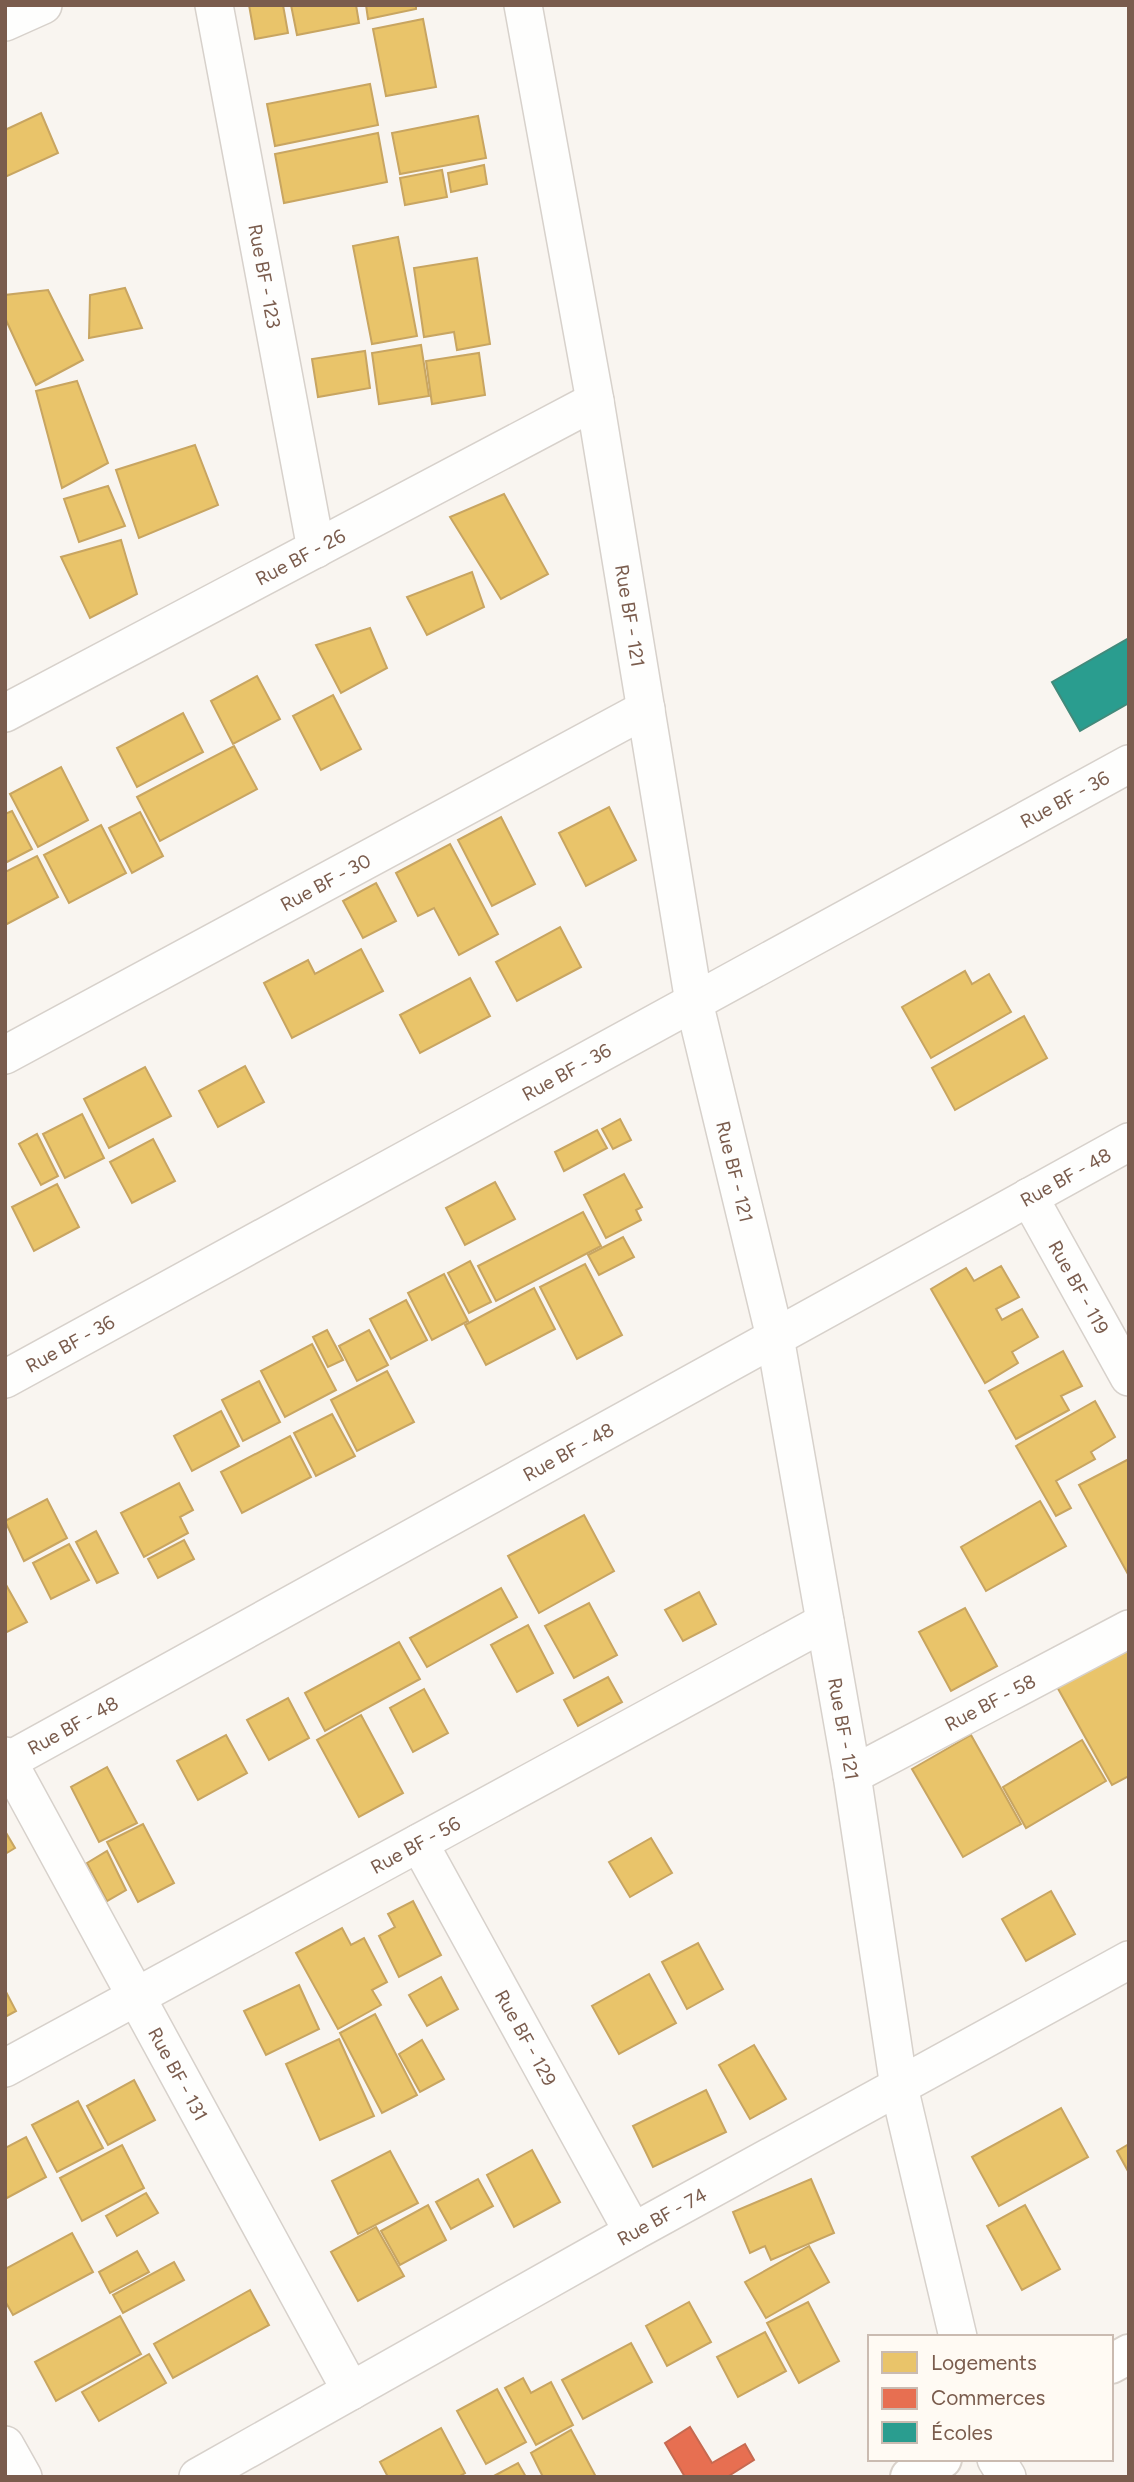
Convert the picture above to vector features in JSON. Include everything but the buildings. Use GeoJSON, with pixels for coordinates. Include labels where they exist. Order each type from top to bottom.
{"type":"FeatureCollection","features":[{"type":"Feature","properties":{"kind":"main road"},"geometry":{"type":"LineString","coordinates":[[1113,2363],[1129,2354]]}},
{"type":"Feature","properties":{"kind":"main road"},"geometry":{"type":"LineString","coordinates":[[910,2477],[938,2461]]}},
{"type":"Feature","properties":{"kind":"street"},"geometry":{"type":"LineString","coordinates":[[5,22],[43,5]]}},
{"type":"Feature","properties":{"kind":"street","name":"Rue BF - 123"},"geometry":{"type":"LineString","coordinates":[[214,5],[316,549]]}},
{"type":"Feature","properties":{"kind":"street","name":"Rue BF - 121"},"geometry":{"type":"LineString","coordinates":[[523,5],[595,401],[694,1002],[775,1337],[852,1775],[899,2087],[958,2335]]}},
{"type":"Feature","properties":{"kind":"street","name":"Rue BF - 26"},"geometry":{"type":"LineString","coordinates":[[5,713],[595,401]]}},
{"type":"Feature","properties":{"kind":"street","name":"Rue BF - 30"},"geometry":{"type":"LineString","coordinates":[[5,1055],[646,709]]}},
{"type":"Feature","properties":{"kind":"street","name":"Rue BF - 36"},"geometry":{"type":"LineString","coordinates":[[5,1379],[1129,764]]}},
{"type":"Feature","properties":{"kind":"street","name":"Rue BF - 48"},"geometry":{"type":"LineString","coordinates":[[6,1758],[1129,1142]]}},
{"type":"Feature","properties":{"kind":"street","name":"Rue BF - 119"},"geometry":{"type":"LineString","coordinates":[[1029,1197],[1129,1377]]}},
{"type":"Feature","properties":{"kind":"street","name":"Rue BF - 56"},"geometry":{"type":"LineString","coordinates":[[5,2068],[825,1622]]}},
{"type":"Feature","properties":{"kind":"street","name":"Rue BF - 58"},"geometry":{"type":"LineString","coordinates":[[852,1775],[1129,1629]]}},
{"type":"Feature","properties":{"kind":"street","name":"Rue BF - 131"},"geometry":{"type":"LineString","coordinates":[[6,1758],[351,2391]]}},
{"type":"Feature","properties":{"kind":"street","name":"Rue BF - 129"},"geometry":{"type":"LineString","coordinates":[[419,1843],[633,2232]]}},
{"type":"Feature","properties":{"kind":"street","name":"Rue BF - 74"},"geometry":{"type":"LineString","coordinates":[[198,2477],[633,2232],[1129,1960]]}},
{"type":"Feature","properties":{"kind":"street"},"geometry":{"type":"LineString","coordinates":[[5,2445],[23,2477]]}},
{"type":"Feature","properties":{"kind":"street"},"geometry":{"type":"LineString","coordinates":[[997,2461],[1007,2477]]}}]}
